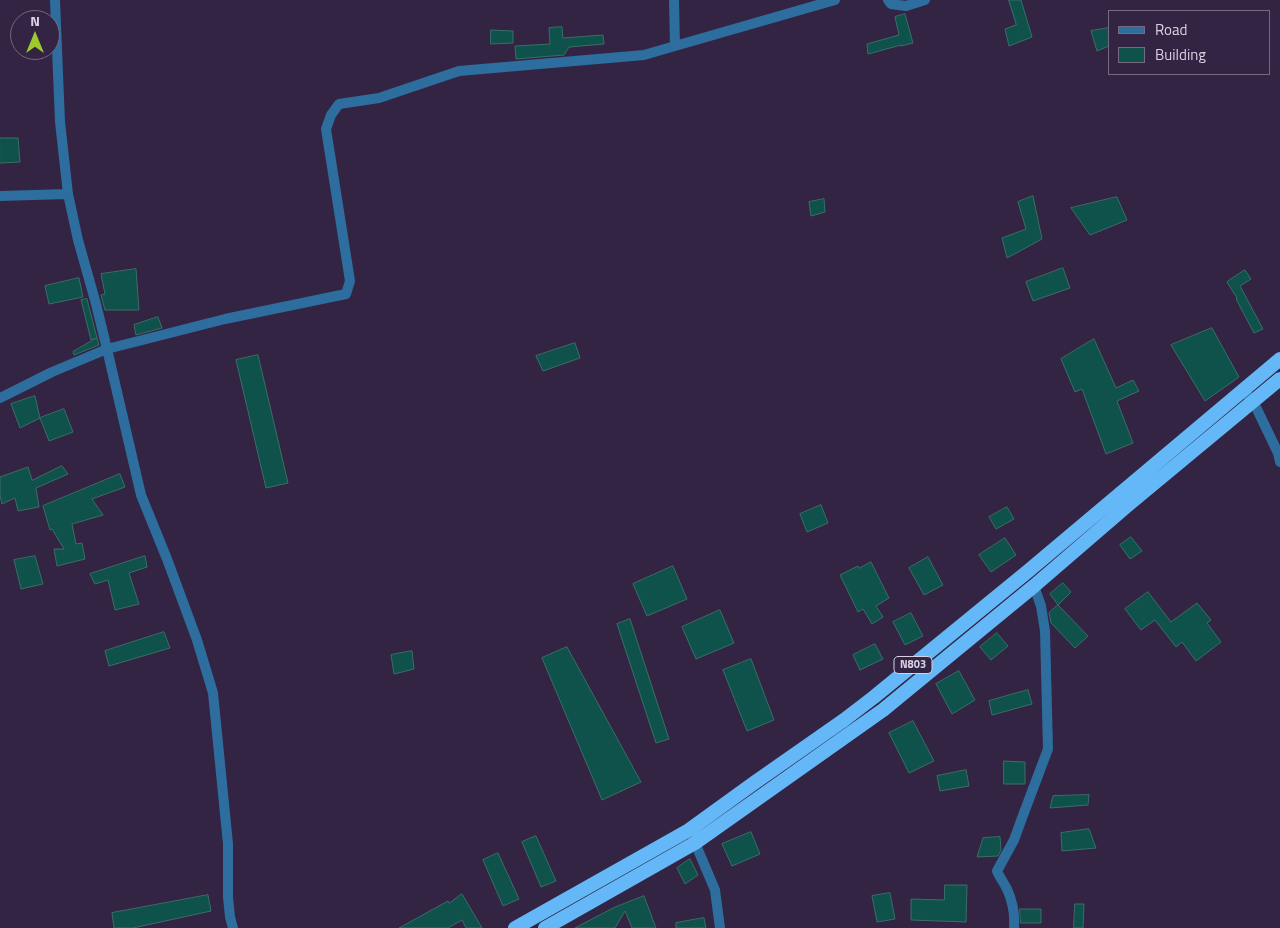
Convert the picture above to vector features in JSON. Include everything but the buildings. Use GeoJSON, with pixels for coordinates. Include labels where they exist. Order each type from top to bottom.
{"type":"FeatureCollection","features":[{"type":"Feature","properties":{"kind":"highway","name":"N803"},"geometry":{"type":"LineString","coordinates":[[545,928],[598,898],[824,751],[883,710],[1034,586],[1123,500],[1243,390],[1280,359]]}},
{"type":"Feature","properties":{"kind":"highway","name":"N803"},"geometry":{"type":"LineString","coordinates":[[515,928],[593,885],[692,837],[816,738],[874,697],[1027,572],[1280,379]]}},
{"type":"Feature","properties":{"kind":"highway"},"geometry":{"type":"LineString","coordinates":[[874,697],[883,710]]}},
{"type":"Feature","properties":{"kind":"highway"},"geometry":{"type":"LineString","coordinates":[[816,738],[824,751]]}},
{"type":"Feature","properties":{"kind":"highway"},"geometry":{"type":"LineString","coordinates":[[593,885],[598,898]]}},
{"type":"Feature","properties":{"kind":"street"},"geometry":{"type":"LineString","coordinates":[[55,0],[60,122],[68,194],[78,240],[96,304],[141,496],[197,640],[213,693],[228,844],[228,897],[233,928]]}},
{"type":"Feature","properties":{"kind":"street"},"geometry":{"type":"LineString","coordinates":[[674,0],[675,46]]}},
{"type":"Feature","properties":{"kind":"street"},"geometry":{"type":"LineString","coordinates":[[0,398],[52,372],[107,349],[225,319],[346,294],[350,281],[326,129],[331,115],[339,104],[379,98],[459,71],[644,55],[835,0]]}},
{"type":"Feature","properties":{"kind":"street"},"geometry":{"type":"LineString","coordinates":[[888,0],[891,4],[906,6],[925,0]]}},
{"type":"Feature","properties":{"kind":"street"},"geometry":{"type":"LineString","coordinates":[[0,196],[68,194]]}},
{"type":"Feature","properties":{"kind":"street"},"geometry":{"type":"LineString","coordinates":[[1243,390],[1253,400],[1278,453],[1280,462]]}},
{"type":"Feature","properties":{"kind":"street"},"geometry":{"type":"LineString","coordinates":[[1014,928],[1015,914],[1007,888],[997,871],[1014,840],[1048,749],[1045,631],[1041,606],[1034,586]]}},
{"type":"Feature","properties":{"kind":"street"},"geometry":{"type":"LineString","coordinates":[[692,837],[715,890],[720,928]]}}]}
